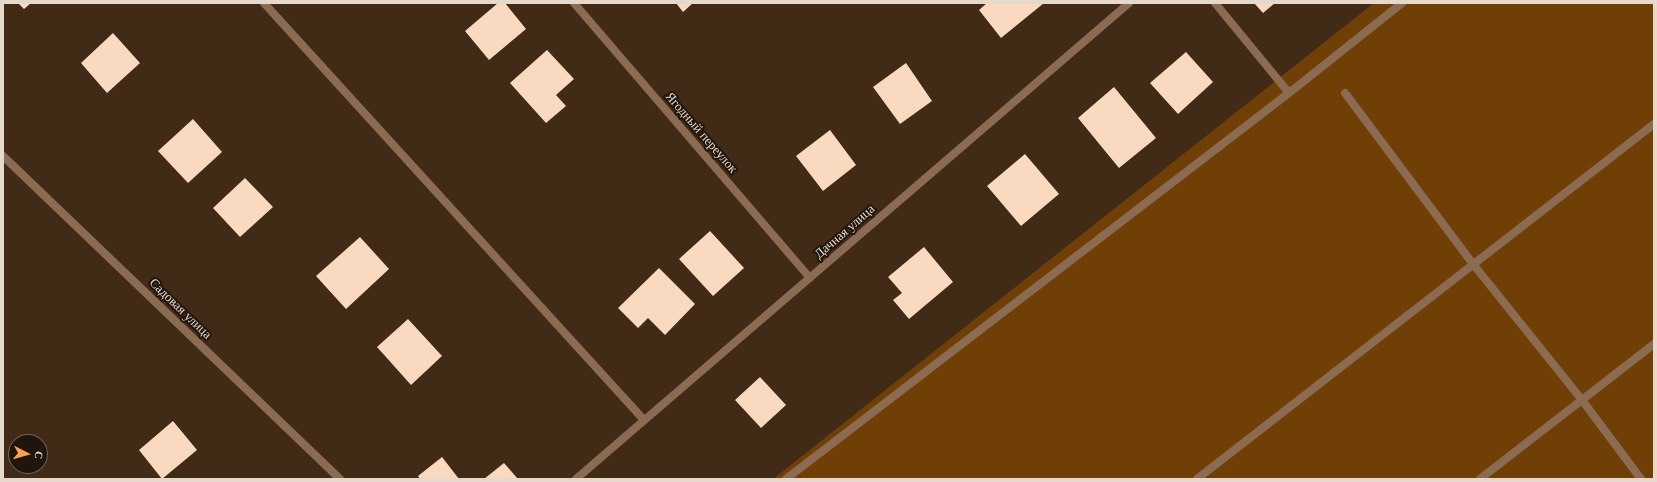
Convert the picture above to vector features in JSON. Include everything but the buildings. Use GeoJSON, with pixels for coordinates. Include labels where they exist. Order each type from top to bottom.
{"type":"FeatureCollection","features":[{"type":"Feature","properties":{"kind":"street"},"geometry":{"type":"LineString","coordinates":[[264,3],[644,420]]}},
{"type":"Feature","properties":{"kind":"street","name":"Ягодный переулок"},"geometry":{"type":"LineString","coordinates":[[574,3],[810,278]]}},
{"type":"Feature","properties":{"kind":"street","name":"Дачная улица"},"geometry":{"type":"LineString","coordinates":[[576,479],[1129,3]]}},
{"type":"Feature","properties":{"kind":"street"},"geometry":{"type":"LineString","coordinates":[[1215,3],[1289,93]]}},
{"type":"Feature","properties":{"kind":"street"},"geometry":{"type":"LineString","coordinates":[[786,479],[1289,93],[1402,3]]}},
{"type":"Feature","properties":{"kind":"street"},"geometry":{"type":"LineString","coordinates":[[1345,93],[1473,264],[1582,400],[1641,479]]}},
{"type":"Feature","properties":{"kind":"street"},"geometry":{"type":"LineString","coordinates":[[1197,479],[1654,124]]}},
{"type":"Feature","properties":{"kind":"street","name":"Садовая улица"},"geometry":{"type":"LineString","coordinates":[[3,156],[340,479]]}},
{"type":"Feature","properties":{"kind":"street"},"geometry":{"type":"LineString","coordinates":[[1480,479],[1654,344]]}},
{"type":"Feature","properties":{"kind":"shaded area"},"geometry":{"type":"Polygon","coordinates":[[[1374,3],[1654,3],[1654,479],[773,479],[1374,3]]]}}]}
